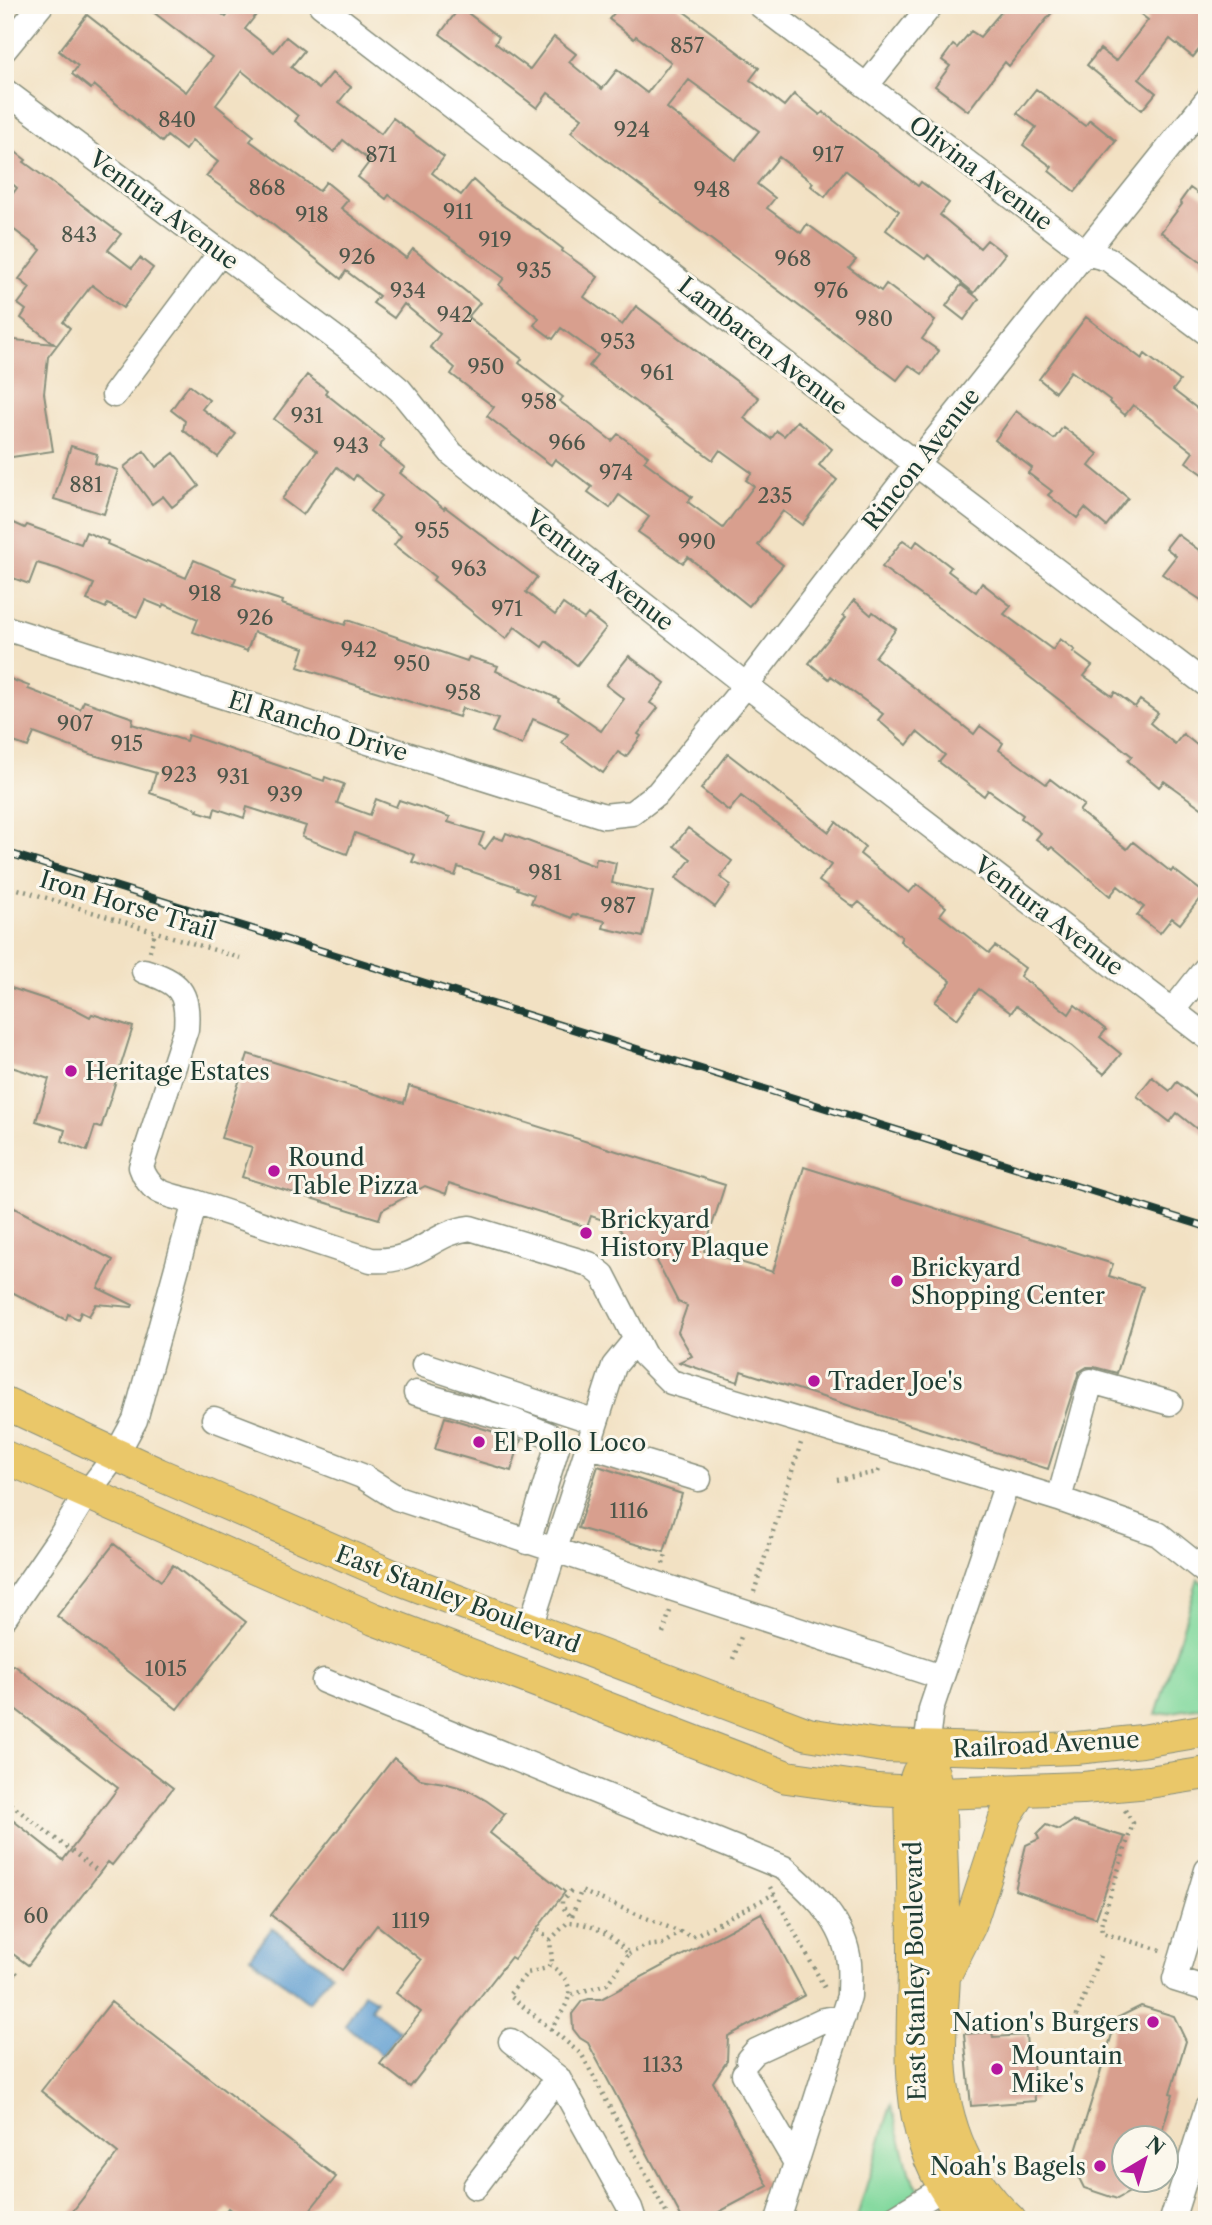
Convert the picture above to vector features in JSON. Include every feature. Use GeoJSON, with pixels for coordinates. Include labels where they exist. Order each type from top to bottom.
{"type":"FeatureCollection","features":[{"type":"Feature","properties":{"kind":"main road","name":"East Stanley Boulevard"},"geometry":{"type":"LineString","coordinates":[[5,1403],[116,1455],[400,1579],[808,1734],[883,1746],[926,1748],[914,1962],[912,2075],[915,2105],[924,2140],[957,2179]]}},
{"type":"Feature","properties":{"kind":"main road","name":"East Stanley Boulevard"},"geometry":{"type":"LineString","coordinates":[[5,1457],[374,1619],[765,1769],[788,1777],[877,1790],[925,1793]]}},
{"type":"Feature","properties":{"kind":"main road","name":"Railroad Avenue"},"geometry":{"type":"LineString","coordinates":[[926,1748],[1076,1748],[1207,1730]]}},
{"type":"Feature","properties":{"kind":"main road","name":"Railroad Avenue"},"geometry":{"type":"LineString","coordinates":[[925,1793],[1022,1791],[1149,1782],[1207,1773]]}},
{"type":"Feature","properties":{"kind":"main road"},"geometry":{"type":"LineString","coordinates":[[944,1976],[970,1925],[1006,1815],[1022,1791]]}},
{"type":"Feature","properties":{"kind":"main road","name":"East Stanley Boulevard"},"geometry":{"type":"LineString","coordinates":[[925,1793],[944,1976],[940,2047],[944,2097],[951,2125],[957,2179]]}},
{"type":"Feature","properties":{"kind":"main road"},"geometry":{"type":"LineString","coordinates":[[957,2179],[968,2220]]}},
{"type":"Feature","properties":{"kind":"main road"},"geometry":{"type":"LineString","coordinates":[[957,2179],[986,2194],[1010,2220]]}},
{"type":"Feature","properties":{"kind":"street"},"geometry":{"type":"LineString","coordinates":[[5,49],[41,5]]}},
{"type":"Feature","properties":{"kind":"street","name":"Lambaren Avenue"},"geometry":{"type":"LineString","coordinates":[[321,5],[1207,685]]}},
{"type":"Feature","properties":{"kind":"street","name":"Olivina Avenue"},"geometry":{"type":"LineString","coordinates":[[760,5],[1086,253],[1108,258],[1207,333]]}},
{"type":"Feature","properties":{"kind":"street"},"geometry":{"type":"LineString","coordinates":[[866,86],[931,5]]}},
{"type":"Feature","properties":{"kind":"street","name":"Ventura Avenue"},"geometry":{"type":"LineString","coordinates":[[5,91],[366,361],[400,390],[452,454],[746,685],[1207,1037]]}},
{"type":"Feature","properties":{"kind":"street","name":"Rincon Avenue"},"geometry":{"type":"LineString","coordinates":[[632,813],[658,793],[746,685],[916,464],[1207,100]]}},
{"type":"Feature","properties":{"kind":"street"},"geometry":{"type":"LineString","coordinates":[[114,395],[221,253]]}},
{"type":"Feature","properties":{"kind":"street","name":"El Rancho Drive"},"geometry":{"type":"LineString","coordinates":[[5,628],[604,816],[632,813]]}},
{"type":"Feature","properties":{"kind":"street"},"geometry":{"type":"LineString","coordinates":[[1173,1010],[1207,967]]}},
{"type":"Feature","properties":{"kind":"street"},"geometry":{"type":"LineString","coordinates":[[144,971],[169,979],[181,989],[188,1007],[186,1029],[141,1167],[146,1182],[161,1193],[371,1260],[405,1258],[459,1230],[470,1228],[589,1264],[603,1275],[644,1355],[671,1382],[1059,1499],[1158,1534],[1207,1573]]}},
{"type":"Feature","properties":{"kind":"street"},"geometry":{"type":"LineString","coordinates":[[5,1617],[87,1493],[116,1455],[135,1420],[195,1202]]}},
{"type":"Feature","properties":{"kind":"street"},"geometry":{"type":"LineString","coordinates":[[530,1627],[614,1366],[636,1339]]}},
{"type":"Feature","properties":{"kind":"street"},"geometry":{"type":"LineString","coordinates":[[424,1365],[699,1479]]}},
{"type":"Feature","properties":{"kind":"street"},"geometry":{"type":"LineString","coordinates":[[1059,1499],[1091,1381],[1170,1403]]}},
{"type":"Feature","properties":{"kind":"street"},"geometry":{"type":"LineString","coordinates":[[416,1392],[511,1420],[549,1435],[557,1447],[528,1542]]}},
{"type":"Feature","properties":{"kind":"street"},"geometry":{"type":"LineString","coordinates":[[214,1419],[362,1476],[397,1497],[941,1677]]}},
{"type":"Feature","properties":{"kind":"street"},"geometry":{"type":"LineString","coordinates":[[926,1748],[931,1709],[1007,1483]]}},
{"type":"Feature","properties":{"kind":"street"},"geometry":{"type":"LineString","coordinates":[[324,1681],[784,1868],[820,1899],[840,1932],[849,1961],[849,1996],[778,2220]]}},
{"type":"Feature","properties":{"kind":"street"},"geometry":{"type":"LineString","coordinates":[[1207,1870],[1175,1979],[1207,1989]]}},
{"type":"Feature","properties":{"kind":"street"},"geometry":{"type":"LineString","coordinates":[[796,2163],[746,2067],[756,2051],[823,2020],[843,2017]]}},
{"type":"Feature","properties":{"kind":"street"},"geometry":{"type":"LineString","coordinates":[[511,2042],[558,2078],[630,2208],[634,2220]]}},
{"type":"Feature","properties":{"kind":"street"},"geometry":{"type":"LineString","coordinates":[[475,2187],[558,2078]]}},
{"type":"Feature","properties":{"kind":"street"},"geometry":{"type":"LineString","coordinates":[[1172,2220],[1207,2108]]}},
{"type":"Feature","properties":{"kind":"street"},"geometry":{"type":"LineString","coordinates":[[891,2220],[957,2179]]}},
{"type":"Feature","properties":{"kind":"path","name":"Iron Horse Trail"},"geometry":{"type":"LineString","coordinates":[[5,885],[240,958]]}},
{"type":"Feature","properties":{"kind":"path"},"geometry":{"type":"LineString","coordinates":[[753,1597],[801,1441]]}},
{"type":"Feature","properties":{"kind":"path"},"geometry":{"type":"LineString","coordinates":[[663,1633],[666,1625]]}},
{"type":"Feature","properties":{"kind":"path"},"geometry":{"type":"LineString","coordinates":[[733,1659],[736,1652]]}},
{"type":"Feature","properties":{"kind":"path"},"geometry":{"type":"LineString","coordinates":[[5,1800],[99,1872]]}},
{"type":"Feature","properties":{"kind":"path"},"geometry":{"type":"LineString","coordinates":[[1120,1804],[1133,1823],[1101,1925],[1102,1933],[1181,1956]]}},
{"type":"Feature","properties":{"kind":"path"},"geometry":{"type":"LineString","coordinates":[[766,1880],[829,1995]]}},
{"type":"Feature","properties":{"kind":"path"},"geometry":{"type":"LineString","coordinates":[[570,1891],[562,1901],[562,1906],[572,1919],[604,1932],[619,1942],[629,1954]]}},
{"type":"Feature","properties":{"kind":"path"},"geometry":{"type":"LineString","coordinates":[[550,1940],[572,1919],[581,1891],[692,1937],[774,1894]]}},
{"type":"Feature","properties":{"kind":"path"},"geometry":{"type":"LineString","coordinates":[[538,1930],[550,1940],[552,1962],[547,1968],[527,1973],[509,1995],[582,2055],[670,2220]]}},
{"type":"Feature","properties":{"kind":"path"},"geometry":{"type":"LineString","coordinates":[[570,1995],[607,1984],[629,1954],[645,1946],[663,1944],[680,1932]]}},
{"type":"Feature","properties":{"kind":"path"},"geometry":{"type":"LineString","coordinates":[[1074,2023],[1100,1956]]}},
{"type":"Feature","properties":{"kind":"path"},"geometry":{"type":"LineString","coordinates":[[5,1964],[21,1977]]}},
{"type":"Feature","properties":{"kind":"path"},"geometry":{"type":"LineString","coordinates":[[550,1965],[560,1972],[570,1988],[570,2001],[551,2029]]}},
{"type":"Feature","properties":{"kind":"green space"},"geometry":{"type":"Polygon","coordinates":[[[1198,1579],[1207,1587],[1207,1706],[1156,1715],[1198,1579]]]}},
{"type":"Feature","properties":{"kind":"green space"},"geometry":{"type":"Polygon","coordinates":[[[891,2105],[910,2174],[938,2220],[856,2220],[891,2105]]]}},
{"type":"Feature","properties":{"kind":"water"},"geometry":{"type":"Polygon","coordinates":[[[272,1928],[331,1974],[309,2002],[250,1957],[272,1928]]]}},
{"type":"Feature","properties":{"kind":"water"},"geometry":{"type":"Polygon","coordinates":[[[364,1993],[376,2000],[371,2009],[400,2031],[382,2055],[345,2025],[364,1993]]]}},
{"type":"Feature","properties":{"kind":"building"},"geometry":{"type":"Polygon","coordinates":[[[144,5],[210,5],[226,17],[235,5],[243,5],[256,15],[245,29],[274,52],[286,37],[304,51],[291,67],[319,89],[332,73],[351,87],[339,102],[381,134],[393,118],[444,157],[432,173],[461,195],[473,180],[495,200],[598,277],[584,297],[622,325],[636,306],[759,398],[744,418],[771,439],[777,431],[784,436],[797,421],[832,449],[819,465],[837,480],[802,525],[783,511],[758,545],[783,565],[749,606],[688,557],[683,563],[638,532],[649,517],[619,495],[610,508],[588,492],[592,487],[555,459],[551,465],[487,416],[494,407],[451,374],[455,368],[430,347],[440,334],[404,304],[394,318],[373,303],[379,296],[346,271],[341,279],[252,208],[206,176],[218,162],[192,141],[185,150],[167,136],[162,142],[94,85],[91,89],[72,74],[78,66],[59,51],[87,15],[186,92],[212,57],[144,5]],[[242,71],[216,105],[254,136],[250,141],[319,191],[326,182],[348,200],[341,208],[406,258],[413,249],[480,303],[468,317],[522,359],[519,363],[563,397],[559,401],[612,441],[618,434],[648,456],[644,461],[692,497],[688,502],[723,528],[754,486],[746,480],[752,473],[720,450],[713,460],[629,397],[589,366],[598,355],[561,328],[553,339],[534,325],[539,318],[499,285],[504,278],[389,195],[386,199],[358,177],[370,161],[343,140],[334,152],[295,121],[298,116],[242,71]]]}},
{"type":"Feature","properties":{"kind":"building"},"geometry":{"type":"Polygon","coordinates":[[[621,5],[675,5],[759,68],[750,80],[784,106],[794,94],[820,115],[823,112],[918,186],[921,182],[949,203],[940,215],[980,248],[987,240],[1005,254],[974,293],[928,255],[925,259],[886,230],[899,211],[845,170],[825,197],[811,186],[813,183],[779,157],[757,184],[775,198],[767,208],[801,233],[807,224],[856,260],[849,268],[881,291],[886,284],[935,321],[922,339],[939,351],[922,374],[909,365],[897,380],[571,132],[582,118],[548,93],[537,108],[440,34],[460,7],[499,37],[495,43],[530,69],[554,37],[576,54],[569,62],[602,89],[617,70],[647,93],[671,62],[636,36],[634,39],[609,19],[621,5]],[[689,80],[667,108],[735,160],[759,131],[689,80]]]}},
{"type":"Feature","properties":{"kind":"building"},"geometry":{"type":"Polygon","coordinates":[[[1007,5],[1058,5],[1009,66],[1005,62],[968,111],[935,86],[950,66],[942,60],[953,45],[957,48],[971,31],[980,37],[1007,5]]]}},
{"type":"Feature","properties":{"kind":"building"},"geometry":{"type":"Polygon","coordinates":[[[1129,5],[1207,5],[1207,40],[1193,57],[1170,39],[1139,79],[1156,93],[1142,110],[1087,65],[1100,49],[1116,61],[1148,20],[1129,5]]]}},
{"type":"Feature","properties":{"kind":"building"},"geometry":{"type":"Polygon","coordinates":[[[1036,89],[1085,126],[1090,120],[1116,141],[1075,192],[1049,171],[1052,167],[1023,145],[1036,127],[1017,113],[1036,89]]]}},
{"type":"Feature","properties":{"kind":"building"},"geometry":{"type":"Polygon","coordinates":[[[5,144],[26,160],[24,162],[121,234],[108,250],[132,268],[140,258],[153,268],[123,308],[92,285],[63,322],[70,328],[48,357],[44,393],[53,451],[5,458],[5,339],[54,344],[21,318],[26,310],[18,304],[30,288],[19,279],[41,250],[5,223],[5,204],[17,188],[9,181],[5,186],[5,144]]]}},
{"type":"Feature","properties":{"kind":"building"},"geometry":{"type":"Polygon","coordinates":[[[1190,188],[1207,200],[1207,267],[1161,232],[1182,204],[1180,202],[1190,188]]]}},
{"type":"Feature","properties":{"kind":"building"},"geometry":{"type":"Polygon","coordinates":[[[961,285],[979,299],[964,320],[946,306],[961,285]]]}},
{"type":"Feature","properties":{"kind":"building"},"geometry":{"type":"Polygon","coordinates":[[[1086,317],[1142,359],[1145,354],[1180,381],[1173,390],[1207,416],[1207,477],[1186,462],[1193,452],[1133,405],[1125,415],[1109,402],[1110,400],[1071,371],[1055,392],[1039,379],[1086,317]]]}},
{"type":"Feature","properties":{"kind":"building"},"geometry":{"type":"Polygon","coordinates":[[[307,375],[327,390],[325,393],[384,440],[379,447],[405,468],[400,473],[537,577],[526,592],[555,615],[563,604],[584,619],[588,614],[606,628],[577,665],[546,641],[542,647],[515,627],[506,639],[433,580],[435,577],[394,545],[401,536],[370,511],[382,496],[356,475],[353,480],[337,467],[303,515],[282,499],[317,451],[274,419],[307,375]]]}},
{"type":"Feature","properties":{"kind":"building"},"geometry":{"type":"Polygon","coordinates":[[[189,385],[209,400],[202,409],[236,434],[218,457],[183,430],[185,421],[171,410],[189,385]]]}},
{"type":"Feature","properties":{"kind":"building"},"geometry":{"type":"Polygon","coordinates":[[[1016,411],[1054,439],[1063,427],[1098,454],[1089,466],[1128,498],[1106,526],[1085,508],[1077,518],[1048,495],[1052,491],[1028,473],[1032,468],[995,440],[1016,411]]]}},
{"type":"Feature","properties":{"kind":"building"},"geometry":{"type":"Polygon","coordinates":[[[71,446],[97,454],[95,463],[118,470],[104,514],[54,499],[71,446]]]}},
{"type":"Feature","properties":{"kind":"building"},"geometry":{"type":"Polygon","coordinates":[[[144,451],[156,467],[174,453],[199,486],[172,507],[163,496],[152,504],[124,467],[144,451]]]}},
{"type":"Feature","properties":{"kind":"building"},"geometry":{"type":"Polygon","coordinates":[[[5,519],[25,528],[27,525],[81,544],[86,532],[108,541],[107,544],[186,578],[194,560],[236,578],[233,585],[283,601],[282,604],[345,625],[347,620],[467,661],[469,657],[498,666],[496,671],[559,699],[558,701],[601,731],[624,699],[606,685],[629,656],[665,683],[650,703],[658,708],[638,734],[641,736],[626,757],[618,752],[603,773],[562,743],[568,734],[533,719],[522,745],[492,732],[498,719],[462,708],[459,717],[298,667],[304,648],[254,632],[247,651],[193,632],[198,619],[164,604],[162,607],[145,600],[137,617],[107,604],[106,608],[87,600],[94,584],[37,563],[29,584],[5,575],[5,519]]]}},
{"type":"Feature","properties":{"kind":"building"},"geometry":{"type":"Polygon","coordinates":[[[1177,534],[1207,556],[1207,604],[1162,574],[1176,556],[1166,548],[1177,534]]]}},
{"type":"Feature","properties":{"kind":"building"},"geometry":{"type":"Polygon","coordinates":[[[903,540],[913,547],[917,541],[951,567],[948,571],[976,592],[982,583],[1011,606],[1004,614],[1053,650],[1060,639],[1075,650],[1073,652],[1092,666],[1084,676],[1112,696],[1115,692],[1135,707],[1140,700],[1158,713],[1150,723],[1175,744],[1183,734],[1207,753],[1207,812],[1164,781],[1159,787],[1128,761],[1132,756],[965,627],[882,567],[903,540]]]}},
{"type":"Feature","properties":{"kind":"building"},"geometry":{"type":"Polygon","coordinates":[[[854,600],[871,615],[873,612],[896,629],[875,657],[974,734],[980,726],[1003,743],[999,750],[1046,784],[1050,779],[1084,805],[1079,811],[1127,849],[1133,842],[1171,872],[1173,869],[1204,893],[1180,924],[1172,918],[1160,933],[1137,915],[1144,907],[1118,886],[1110,896],[1052,847],[1050,849],[1036,839],[1041,833],[1021,818],[1023,815],[988,790],[984,796],[939,762],[945,755],[917,732],[907,745],[878,720],[883,714],[809,663],[846,617],[843,615],[854,600]]]}},
{"type":"Feature","properties":{"kind":"building"},"geometry":{"type":"Polygon","coordinates":[[[5,677],[80,709],[84,701],[133,718],[132,724],[186,741],[188,735],[324,781],[325,777],[344,784],[337,803],[370,815],[376,799],[396,807],[399,800],[450,817],[448,822],[484,833],[479,845],[485,849],[494,837],[503,840],[506,833],[595,866],[596,858],[616,863],[612,883],[653,892],[643,937],[603,928],[605,921],[573,914],[572,918],[531,903],[534,895],[517,889],[518,887],[458,867],[455,876],[412,862],[415,855],[355,833],[347,854],[302,837],[306,826],[247,807],[244,818],[215,808],[213,816],[197,811],[198,809],[150,793],[156,773],[90,754],[34,733],[28,747],[5,739],[5,677]]]}},
{"type":"Feature","properties":{"kind":"building"},"geometry":{"type":"Polygon","coordinates":[[[728,754],[829,832],[836,822],[865,847],[860,854],[909,893],[917,884],[946,907],[940,915],[989,953],[995,946],[1025,968],[1020,976],[1069,1014],[1075,1005],[1106,1030],[1100,1037],[1121,1054],[1104,1074],[1073,1047],[1016,1006],[1011,1013],[979,989],[957,1019],[935,1002],[951,981],[900,941],[902,937],[859,902],[854,907],[819,881],[831,865],[741,796],[729,811],[701,789],[728,754]]]}},
{"type":"Feature","properties":{"kind":"building"},"geometry":{"type":"Polygon","coordinates":[[[688,828],[732,861],[720,877],[731,885],[715,907],[676,878],[691,859],[674,846],[688,828]]]}},
{"type":"Feature","properties":{"kind":"building","name":"Heritage Estates"},"geometry":{"type":"Polygon","coordinates":[[[5,986],[75,1009],[90,1017],[92,1014],[133,1027],[101,1128],[95,1126],[87,1151],[62,1141],[65,1130],[36,1121],[49,1079],[5,1065],[5,986]]]}},
{"type":"Feature","properties":{"kind":"building","name":"Brickyard Shopping Center"},"geometry":{"type":"Polygon","coordinates":[[[248,1054],[404,1103],[409,1086],[725,1185],[704,1251],[773,1272],[804,1167],[1113,1264],[1109,1276],[1143,1287],[1117,1373],[1094,1367],[1087,1367],[1079,1372],[1048,1469],[741,1371],[738,1382],[679,1362],[692,1356],[678,1332],[687,1306],[678,1302],[656,1259],[639,1254],[642,1244],[625,1239],[618,1225],[591,1216],[587,1227],[449,1183],[446,1194],[425,1186],[382,1210],[379,1219],[242,1177],[252,1147],[221,1138],[248,1054]]]}},
{"type":"Feature","properties":{"kind":"building"},"geometry":{"type":"Polygon","coordinates":[[[1152,1077],[1170,1091],[1177,1082],[1207,1106],[1207,1137],[1177,1113],[1170,1122],[1137,1096],[1152,1077]]]}},
{"type":"Feature","properties":{"kind":"building"},"geometry":{"type":"Polygon","coordinates":[[[5,1203],[113,1260],[98,1288],[133,1305],[132,1307],[96,1304],[89,1316],[81,1312],[78,1319],[68,1314],[66,1320],[8,1290],[10,1284],[5,1282],[5,1203]]]}},
{"type":"Feature","properties":{"kind":"building","name":"El Pollo Loco"},"geometry":{"type":"Polygon","coordinates":[[[445,1417],[521,1440],[511,1471],[435,1449],[445,1417]]]}},
{"type":"Feature","properties":{"kind":"building"},"geometry":{"type":"Polygon","coordinates":[[[598,1466],[682,1494],[664,1552],[578,1528],[598,1466]]]}},
{"type":"Feature","properties":{"kind":"building"},"geometry":{"type":"Polygon","coordinates":[[[114,1544],[161,1581],[173,1565],[246,1622],[177,1709],[57,1616],[114,1544]]]}},
{"type":"Feature","properties":{"kind":"building"},"geometry":{"type":"Polygon","coordinates":[[[14,1665],[173,1788],[112,1865],[108,1862],[28,1965],[5,1948],[5,1814],[63,1860],[118,1788],[5,1701],[5,1677],[14,1665]]]}},
{"type":"Feature","properties":{"kind":"building"},"geometry":{"type":"Polygon","coordinates":[[[394,1758],[420,1779],[466,1789],[505,1814],[490,1833],[565,1892],[410,2087],[380,2064],[421,2012],[396,1993],[421,1960],[377,1925],[342,1970],[271,1915],[394,1758]]]}},
{"type":"Feature","properties":{"kind":"building"},"geometry":{"type":"Polygon","coordinates":[[[1073,1821],[1125,1837],[1096,1918],[1015,1890],[1026,1845],[1039,1839],[1037,1834],[1046,1825],[1059,1830],[1073,1821]]]}},
{"type":"Feature","properties":{"kind":"building"},"geometry":{"type":"Polygon","coordinates":[[[761,1913],[805,1995],[728,2036],[727,2061],[713,2082],[768,2186],[704,2220],[683,2220],[588,2043],[573,2029],[572,2014],[582,2001],[601,1999],[761,1913]]]}},
{"type":"Feature","properties":{"kind":"building"},"geometry":{"type":"Polygon","coordinates":[[[111,2002],[336,2177],[302,2220],[243,2220],[228,2208],[219,2220],[66,2220],[118,2153],[41,2091],[111,2002]]]}},
{"type":"Feature","properties":{"kind":"building"},"geometry":{"type":"Polygon","coordinates":[[[1141,2006],[1174,2016],[1186,2041],[1170,2093],[1173,2094],[1164,2124],[1110,2124],[1110,2194],[1126,2194],[1117,2199],[1084,2188],[1072,2164],[1117,2018],[1141,2006]]]}},
{"type":"Feature","properties":{"kind":"building"},"geometry":{"type":"Polygon","coordinates":[[[992,2032],[993,2037],[1026,2035],[1028,2060],[1033,2060],[1035,2101],[971,2106],[964,2034],[992,2032]]]}},
{"type":"Feature","properties":{"kind":"railway"},"geometry":{"type":"LineString","coordinates":[[5,852],[1207,1227]]}},
{"type":"Feature","properties":{"kind":"place","name":"Heritage Estates"},"geometry":{"type":"Point","coordinates":[71,1071]}},
{"type":"Feature","properties":{"kind":"place","name":"Round Table Pizza"},"geometry":{"type":"Point","coordinates":[274,1171]}},
{"type":"Feature","properties":{"kind":"place","name":"Brickyard History Plaque"},"geometry":{"type":"Point","coordinates":[586,1233]}},
{"type":"Feature","properties":{"kind":"place","name":"Brickyard Shopping Center"},"geometry":{"type":"Point","coordinates":[897,1281]}},
{"type":"Feature","properties":{"kind":"place","name":"Trader Joe's"},"geometry":{"type":"Point","coordinates":[814,1381]}},
{"type":"Feature","properties":{"kind":"place","name":"El Pollo Loco"},"geometry":{"type":"Point","coordinates":[479,1442]}},
{"type":"Feature","properties":{"kind":"place","name":"Nation's Burgers"},"geometry":{"type":"Point","coordinates":[1153,2022]}},
{"type":"Feature","properties":{"kind":"place","name":"Mountain Mike's"},"geometry":{"type":"Point","coordinates":[997,2069]}},
{"type":"Feature","properties":{"kind":"place","name":"Noah's Bagels"},"geometry":{"type":"Point","coordinates":[1100,2166]}}]}
